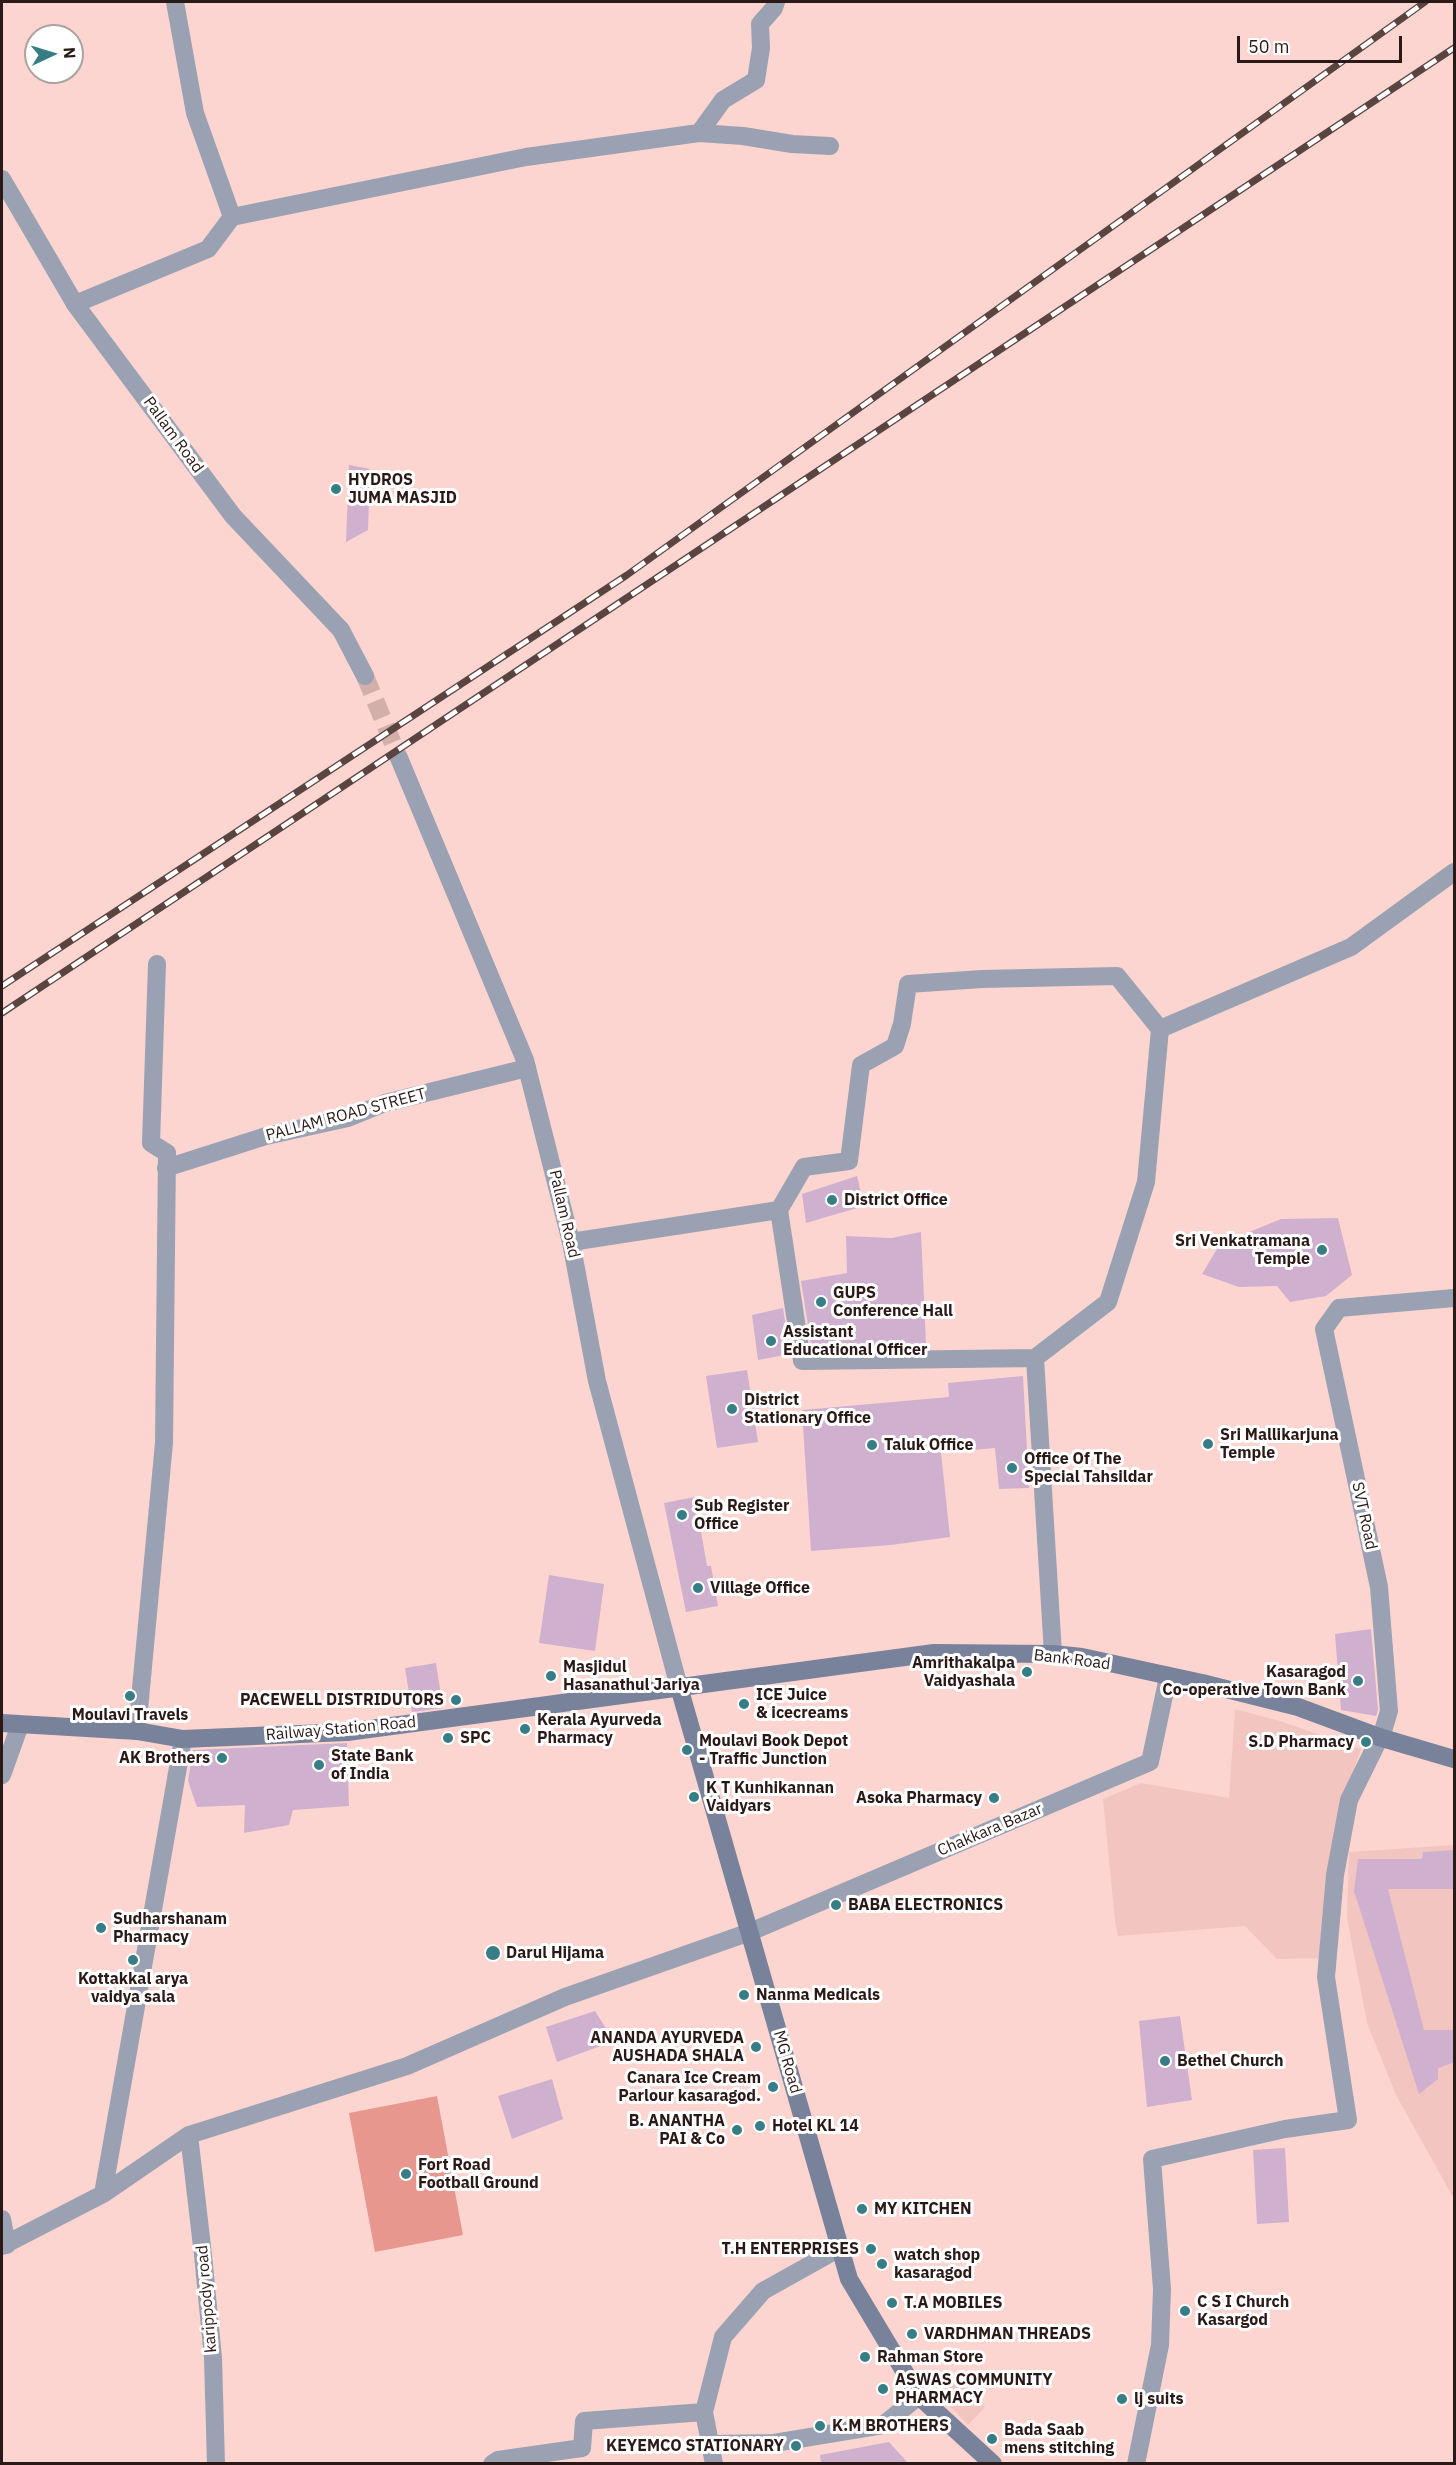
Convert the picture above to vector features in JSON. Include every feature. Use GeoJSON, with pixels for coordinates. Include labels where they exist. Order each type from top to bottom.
{"type":"FeatureCollection","features":[{"type":"Feature","properties":{"kind":"main road","name":"Bank Road"},"geometry":{"type":"LineString","coordinates":[[679,1687],[934,1653],[1053,1654],[1082,1658],[1298,1707],[1379,1737],[1455,1759]]}},
{"type":"Feature","properties":{"kind":"main road","name":"Railway Station Road"},"geometry":{"type":"LineString","coordinates":[[2,1723],[137,1731],[183,1739],[347,1732],[540,1708],[679,1687]]}},
{"type":"Feature","properties":{"kind":"main road","name":"MG Road"},"geometry":{"type":"LineString","coordinates":[[679,1687],[849,2280],[919,2396],[993,2463]]}},
{"type":"Feature","properties":{"kind":"street"},"geometry":{"type":"LineString","coordinates":[[175,2],[195,113],[232,217]]}},
{"type":"Feature","properties":{"kind":"street"},"geometry":{"type":"LineString","coordinates":[[699,132],[723,100],[756,80],[761,48],[760,24],[774,8],[776,2]]}},
{"type":"Feature","properties":{"kind":"street"},"geometry":{"type":"LineString","coordinates":[[75,304],[208,249],[232,217],[526,157],[699,132],[743,135],[792,144],[830,146]]}},
{"type":"Feature","properties":{"kind":"street","name":"Pallam Road"},"geometry":{"type":"LineString","coordinates":[[2,179],[75,304],[233,516],[341,630],[365,676]]}},
{"type":"Feature","properties":{"kind":"street","name":"Pallam Road"},"geometry":{"type":"LineString","coordinates":[[399,758],[527,1068],[571,1242],[597,1381],[679,1687]]}},
{"type":"Feature","properties":{"kind":"street"},"geometry":{"type":"LineString","coordinates":[[1160,1029],[1351,947],[1455,872]]}},
{"type":"Feature","properties":{"kind":"street"},"geometry":{"type":"LineString","coordinates":[[137,1731],[164,1443],[167,1153],[151,1143],[158,964]]}},
{"type":"Feature","properties":{"kind":"street"},"geometry":{"type":"LineString","coordinates":[[1118,976],[1160,1029],[1146,1182],[1108,1302],[1035,1358],[802,1361],[779,1210],[804,1167],[849,1161],[861,1065],[895,1046],[902,1024],[909,984],[982,979],[1118,976]]}},
{"type":"Feature","properties":{"kind":"street","name":"PALLAM ROAD STREET"},"geometry":{"type":"LineString","coordinates":[[166,1168],[266,1136],[348,1118],[385,1103],[527,1068]]}},
{"type":"Feature","properties":{"kind":"street"},"geometry":{"type":"LineString","coordinates":[[571,1242],[779,1210]]}},
{"type":"Feature","properties":{"kind":"street","name":"SVT Road"},"geometry":{"type":"LineString","coordinates":[[1136,2463],[1160,2345],[1162,2289],[1152,2159],[1285,2129],[1348,2120],[1326,1977],[1335,1875],[1349,1800],[1383,1731],[1389,1711],[1379,1587],[1324,1329],[1339,1308],[1455,1298]]}},
{"type":"Feature","properties":{"kind":"street"},"geometry":{"type":"LineString","coordinates":[[1035,1358],[1053,1654]]}},
{"type":"Feature","properties":{"kind":"street","name":"Chakkara Bazar"},"geometry":{"type":"LineString","coordinates":[[750,1932],[1150,1762],[1167,1677]]}},
{"type":"Feature","properties":{"kind":"street"},"geometry":{"type":"LineString","coordinates":[[2,1775],[20,1725]]}},
{"type":"Feature","properties":{"kind":"street"},"geometry":{"type":"LineString","coordinates":[[103,2194],[183,1739]]}},
{"type":"Feature","properties":{"kind":"street"},"geometry":{"type":"LineString","coordinates":[[2,2220],[4,2245],[103,2194],[189,2135],[407,2066],[565,1997],[750,1932]]}},
{"type":"Feature","properties":{"kind":"street","name":"karippody road"},"geometry":{"type":"LineString","coordinates":[[189,2135],[204,2255],[213,2358],[216,2463]]}},
{"type":"Feature","properties":{"kind":"street"},"geometry":{"type":"LineString","coordinates":[[714,2463],[704,2412],[723,2337],[763,2291],[840,2248]]}},
{"type":"Feature","properties":{"kind":"street"},"geometry":{"type":"LineString","coordinates":[[710,2444],[774,2443],[883,2425],[919,2396]]}},
{"type":"Feature","properties":{"kind":"street"},"geometry":{"type":"LineString","coordinates":[[492,2463],[498,2460],[582,2448],[584,2421],[704,2412]]}},
{"type":"Feature","properties":{"kind":"shaded area"},"geometry":{"type":"Polygon","coordinates":[[[1235,1709],[1280,1721],[1361,1749],[1346,1794],[1325,1958],[1277,1959],[1245,1926],[1118,1936],[1103,1799],[1141,1783],[1229,1798],[1235,1709]]]}},
{"type":"Feature","properties":{"kind":"shaded area"},"geometry":{"type":"Polygon","coordinates":[[[1454,1845],[1454,2199],[1396,2095],[1367,2023],[1347,1918],[1349,1852],[1454,1845]]]}},
{"type":"Feature","properties":{"kind":"shaded area","name":"Fort Road Football Ground"},"geometry":{"type":"Polygon","coordinates":[[[437,2096],[463,2235],[375,2252],[349,2113],[437,2096]]]}},
{"type":"Feature","properties":{"kind":"shaded area"},"geometry":{"type":"Polygon","coordinates":[[[953,2375],[985,2407],[968,2425],[937,2393],[953,2375]]]}},
{"type":"Feature","properties":{"kind":"building"},"geometry":{"type":"Polygon","coordinates":[[[349,465],[370,469],[368,530],[346,542],[349,465]]]}},
{"type":"Feature","properties":{"kind":"building","name":"District Office"},"geometry":{"type":"Polygon","coordinates":[[[857,1176],[864,1206],[806,1223],[802,1194],[857,1176]]]}},
{"type":"Feature","properties":{"kind":"building"},"geometry":{"type":"Polygon","coordinates":[[[1338,1218],[1352,1275],[1326,1296],[1290,1302],[1277,1286],[1239,1287],[1202,1274],[1220,1244],[1281,1219],[1338,1218]]]}},
{"type":"Feature","properties":{"kind":"building"},"geometry":{"type":"Polygon","coordinates":[[[921,1232],[926,1344],[915,1348],[812,1350],[801,1281],[847,1273],[846,1236],[891,1238],[921,1232]]]}},
{"type":"Feature","properties":{"kind":"building","name":"Assistant Educational Officer"},"geometry":{"type":"Polygon","coordinates":[[[783,1308],[790,1354],[758,1360],[752,1315],[783,1308]]]}},
{"type":"Feature","properties":{"kind":"building","name":"District Stationary Office"},"geometry":{"type":"Polygon","coordinates":[[[747,1370],[758,1442],[717,1448],[706,1376],[747,1370]]]}},
{"type":"Feature","properties":{"kind":"building","name":"Taluk Office"},"geometry":{"type":"Polygon","coordinates":[[[1023,1376],[1029,1488],[999,1489],[995,1448],[941,1453],[950,1537],[891,1545],[811,1551],[802,1410],[949,1397],[948,1383],[1023,1376]]]}},
{"type":"Feature","properties":{"kind":"building"},"geometry":{"type":"Polygon","coordinates":[[[695,1497],[707,1566],[711,1566],[718,1606],[686,1612],[664,1503],[695,1497]]]}},
{"type":"Feature","properties":{"kind":"building"},"geometry":{"type":"Polygon","coordinates":[[[549,1575],[604,1584],[595,1651],[539,1643],[549,1575]]]}},
{"type":"Feature","properties":{"kind":"building","name":"Kasaragod Co-operative Town Bank"},"geometry":{"type":"Polygon","coordinates":[[[1371,1629],[1378,1710],[1376,1716],[1341,1710],[1335,1634],[1371,1629]]]}},
{"type":"Feature","properties":{"kind":"building"},"geometry":{"type":"Polygon","coordinates":[[[436,1663],[443,1708],[412,1712],[405,1668],[436,1663]]]}},
{"type":"Feature","properties":{"kind":"building"},"geometry":{"type":"Polygon","coordinates":[[[347,1743],[349,1806],[293,1810],[289,1825],[244,1833],[245,1805],[197,1807],[188,1781],[193,1750],[347,1743]]]}},
{"type":"Feature","properties":{"kind":"building"},"geometry":{"type":"Polygon","coordinates":[[[1455,1850],[1455,1889],[1388,1889],[1424,2030],[1455,2030],[1455,2062],[1438,2068],[1438,2079],[1419,2094],[1354,1891],[1358,1859],[1422,1859],[1423,1852],[1455,1850]]]}},
{"type":"Feature","properties":{"kind":"building"},"geometry":{"type":"Polygon","coordinates":[[[595,2011],[614,2041],[557,2062],[546,2027],[595,2011]]]}},
{"type":"Feature","properties":{"kind":"building","name":"Bethel Church"},"geometry":{"type":"Polygon","coordinates":[[[1180,2016],[1192,2100],[1147,2107],[1139,2021],[1180,2016]]]}},
{"type":"Feature","properties":{"kind":"building"},"geometry":{"type":"Polygon","coordinates":[[[552,2079],[563,2119],[512,2139],[498,2096],[552,2079]]]}},
{"type":"Feature","properties":{"kind":"building"},"geometry":{"type":"Polygon","coordinates":[[[1285,2148],[1289,2222],[1257,2224],[1253,2150],[1285,2148]]]}},
{"type":"Feature","properties":{"kind":"building"},"geometry":{"type":"Polygon","coordinates":[[[889,2442],[908,2463],[821,2463],[820,2455],[889,2442]]]}},
{"type":"Feature","properties":{"kind":"tunnel"},"geometry":{"type":"LineString","coordinates":[[365,676],[399,758]]}},
{"type":"Feature","properties":{"kind":"railway"},"geometry":{"type":"LineString","coordinates":[[2,986],[627,575],[1425,2]]}},
{"type":"Feature","properties":{"kind":"railway"},"geometry":{"type":"LineString","coordinates":[[2,1013],[1454,48]]}},
{"type":"Feature","properties":{"kind":"place","name":"HYDROS JUMA MASJID"},"geometry":{"type":"Point","coordinates":[336,489]}},
{"type":"Feature","properties":{"kind":"place","name":"District Office"},"geometry":{"type":"Point","coordinates":[832,1200]}},
{"type":"Feature","properties":{"kind":"place","name":"Sri Venkatramana Temple"},"geometry":{"type":"Point","coordinates":[1322,1250]}},
{"type":"Feature","properties":{"kind":"place","name":"GUPS Conference Hall"},"geometry":{"type":"Point","coordinates":[821,1302]}},
{"type":"Feature","properties":{"kind":"place","name":"Assistant Educational Officer"},"geometry":{"type":"Point","coordinates":[771,1341]}},
{"type":"Feature","properties":{"kind":"place","name":"District Stationary Office"},"geometry":{"type":"Point","coordinates":[732,1409]}},
{"type":"Feature","properties":{"kind":"place","name":"Sri Mallikarjuna Temple"},"geometry":{"type":"Point","coordinates":[1208,1444]}},
{"type":"Feature","properties":{"kind":"place","name":"Taluk Office"},"geometry":{"type":"Point","coordinates":[872,1445]}},
{"type":"Feature","properties":{"kind":"place","name":"Office Of The Special Tahsildar"},"geometry":{"type":"Point","coordinates":[1012,1468]}},
{"type":"Feature","properties":{"kind":"place","name":"Sub Register Office"},"geometry":{"type":"Point","coordinates":[682,1515]}},
{"type":"Feature","properties":{"kind":"place","name":"Village Office"},"geometry":{"type":"Point","coordinates":[698,1588]}},
{"type":"Feature","properties":{"kind":"place","name":"Amrithakalpa Vaidyashala"},"geometry":{"type":"Point","coordinates":[1027,1672]}},
{"type":"Feature","properties":{"kind":"place","name":"Masjidul Hasanathul Jariya"},"geometry":{"type":"Point","coordinates":[551,1676]}},
{"type":"Feature","properties":{"kind":"place","name":"Kasaragod Co-operative Town Bank"},"geometry":{"type":"Point","coordinates":[1358,1681]}},
{"type":"Feature","properties":{"kind":"place","name":"Moulavi Travels"},"geometry":{"type":"Point","coordinates":[130,1696]}},
{"type":"Feature","properties":{"kind":"place","name":"PACEWELL DISTRIDUTORS"},"geometry":{"type":"Point","coordinates":[456,1700]}},
{"type":"Feature","properties":{"kind":"place","name":"ICE Juice & icecreams"},"geometry":{"type":"Point","coordinates":[744,1704]}},
{"type":"Feature","properties":{"kind":"place","name":"Kerala Ayurveda Pharmacy"},"geometry":{"type":"Point","coordinates":[525,1729]}},
{"type":"Feature","properties":{"kind":"place","name":"SPC"},"geometry":{"type":"Point","coordinates":[448,1738]}},
{"type":"Feature","properties":{"kind":"place","name":"S.D Pharmacy"},"geometry":{"type":"Point","coordinates":[1366,1742]}},
{"type":"Feature","properties":{"kind":"place","name":"Moulavi Book Depot - Traffic Junction"},"geometry":{"type":"Point","coordinates":[687,1750]}},
{"type":"Feature","properties":{"kind":"place","name":"AK Brothers"},"geometry":{"type":"Point","coordinates":[222,1758]}},
{"type":"Feature","properties":{"kind":"place","name":"State Bank of India"},"geometry":{"type":"Point","coordinates":[319,1765]}},
{"type":"Feature","properties":{"kind":"place","name":"K T Kunhikannan Vaidyars"},"geometry":{"type":"Point","coordinates":[694,1797]}},
{"type":"Feature","properties":{"kind":"place","name":"Asoka Pharmacy"},"geometry":{"type":"Point","coordinates":[994,1798]}},
{"type":"Feature","properties":{"kind":"place","name":"BABA ELECTRONICS"},"geometry":{"type":"Point","coordinates":[836,1905]}},
{"type":"Feature","properties":{"kind":"place","name":"Sudharshanam Pharmacy"},"geometry":{"type":"Point","coordinates":[101,1928]}},
{"type":"Feature","properties":{"kind":"place","name":"Darul Hijama"},"geometry":{"type":"Point","coordinates":[493,1953]}},
{"type":"Feature","properties":{"kind":"place","name":"Kottakkal arya vaidya sala"},"geometry":{"type":"Point","coordinates":[133,1960]}},
{"type":"Feature","properties":{"kind":"place","name":"Nanma Medicals"},"geometry":{"type":"Point","coordinates":[744,1995]}},
{"type":"Feature","properties":{"kind":"place","name":"ANANDA AYURVEDA AUSHADA SHALA"},"geometry":{"type":"Point","coordinates":[756,2047]}},
{"type":"Feature","properties":{"kind":"place","name":"Bethel Church"},"geometry":{"type":"Point","coordinates":[1165,2061]}},
{"type":"Feature","properties":{"kind":"place","name":"Canara Ice Cream Parlour kasaragod."},"geometry":{"type":"Point","coordinates":[773,2087]}},
{"type":"Feature","properties":{"kind":"place","name":"Hotel KL 14"},"geometry":{"type":"Point","coordinates":[760,2126]}},
{"type":"Feature","properties":{"kind":"place","name":"B. ANANTHA PAI & Co"},"geometry":{"type":"Point","coordinates":[737,2130]}},
{"type":"Feature","properties":{"kind":"place","name":"Fort Road Football Ground"},"geometry":{"type":"Point","coordinates":[406,2174]}},
{"type":"Feature","properties":{"kind":"place","name":"MY KITCHEN"},"geometry":{"type":"Point","coordinates":[862,2209]}},
{"type":"Feature","properties":{"kind":"place","name":"T.H ENTERPRISES"},"geometry":{"type":"Point","coordinates":[871,2249]}},
{"type":"Feature","properties":{"kind":"place","name":"watch shop kasaragod"},"geometry":{"type":"Point","coordinates":[882,2264]}},
{"type":"Feature","properties":{"kind":"place","name":"T.A MOBILES"},"geometry":{"type":"Point","coordinates":[892,2303]}},
{"type":"Feature","properties":{"kind":"place","name":"C S I Church Kasargod"},"geometry":{"type":"Point","coordinates":[1185,2311]}},
{"type":"Feature","properties":{"kind":"place","name":"VARDHMAN THREADS"},"geometry":{"type":"Point","coordinates":[912,2334]}},
{"type":"Feature","properties":{"kind":"place","name":"Rahman Store"},"geometry":{"type":"Point","coordinates":[865,2357]}},
{"type":"Feature","properties":{"kind":"place","name":"ASWAS COMMUNITY PHARMACY"},"geometry":{"type":"Point","coordinates":[883,2389]}},
{"type":"Feature","properties":{"kind":"place","name":"lj suits"},"geometry":{"type":"Point","coordinates":[1122,2399]}},
{"type":"Feature","properties":{"kind":"place","name":"K.M BROTHERS"},"geometry":{"type":"Point","coordinates":[820,2426]}},
{"type":"Feature","properties":{"kind":"place","name":"Bada Saab mens stitching"},"geometry":{"type":"Point","coordinates":[992,2439]}},
{"type":"Feature","properties":{"kind":"place","name":"KEYEMCO STATIONARY"},"geometry":{"type":"Point","coordinates":[796,2446]}}]}
